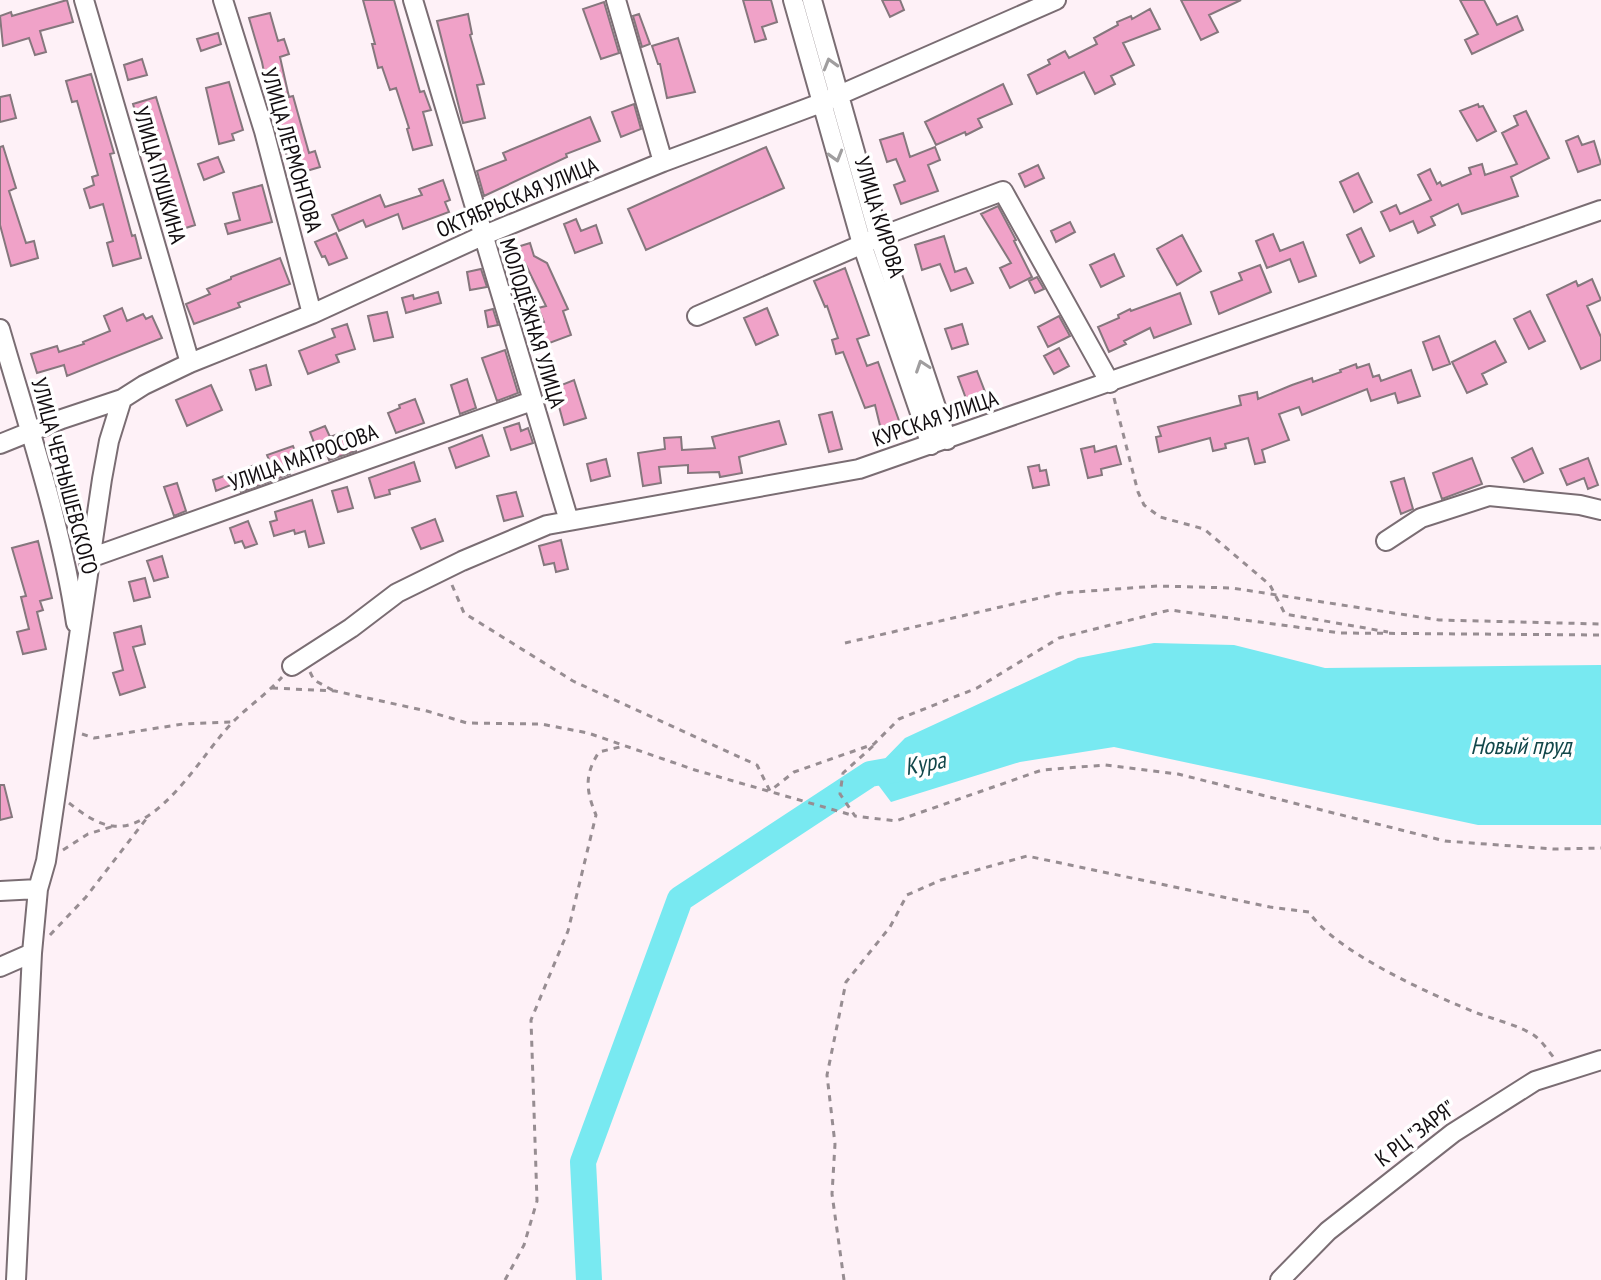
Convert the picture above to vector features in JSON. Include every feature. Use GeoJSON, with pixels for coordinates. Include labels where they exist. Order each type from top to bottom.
{"type":"FeatureCollection","features":[{"type":"Feature","properties":{"kind":"street","name":"УЛИЦА ПУШКИНА"},"geometry":{"type":"LineString","coordinates":[[84,0],[190,363]]}},
{"type":"Feature","properties":{"kind":"street","name":"УЛИЦА ЛЕРМОНТОВА"},"geometry":{"type":"LineString","coordinates":[[223,0],[264,131],[312,314]]}},
{"type":"Feature","properties":{"kind":"street","name":"МОЛОДЁЖНАЯ УЛИЦА"},"geometry":{"type":"LineString","coordinates":[[413,0],[569,521]]}},
{"type":"Feature","properties":{"kind":"street"},"geometry":{"type":"LineString","coordinates":[[616,0],[663,162]]}},
{"type":"Feature","properties":{"kind":"street","name":"УЛИЦА КИРОВА"},"geometry":{"type":"LineString","coordinates":[[793,0],[830,99],[870,240],[939,443]]}},
{"type":"Feature","properties":{"kind":"street","name":"УЛИЦА КИРОВА"},"geometry":{"type":"LineString","coordinates":[[812,0],[830,99]]}},
{"type":"Feature","properties":{"kind":"street","name":"ОКТЯБРЬСКАЯ УЛИЦА"},"geometry":{"type":"LineString","coordinates":[[0,444],[122,399],[190,363],[312,314],[482,236],[663,162],[830,99],[1056,0]]}},
{"type":"Feature","properties":{"kind":"street"},"geometry":{"type":"LineString","coordinates":[[697,316],[870,240],[1003,191],[1110,383]]}},
{"type":"Feature","properties":{"kind":"street","name":"КУРСКАЯ УЛИЦА"},"geometry":{"type":"LineString","coordinates":[[292,666],[351,628],[397,593],[547,525],[859,469],[1601,210]]}},
{"type":"Feature","properties":{"kind":"street","name":"УЛИЦА ЧЕРНЫШЕВСКОГО"},"geometry":{"type":"LineString","coordinates":[[0,329],[50,501],[71,589],[78,637]]}},
{"type":"Feature","properties":{"kind":"street"},"geometry":{"type":"LineString","coordinates":[[16,1280],[38,889],[46,861],[67,730],[78,637],[109,441],[122,399]]}},
{"type":"Feature","properties":{"kind":"street","name":"УЛИЦА МАТРОСОВА"},"geometry":{"type":"LineString","coordinates":[[90,558],[532,401]]}},
{"type":"Feature","properties":{"kind":"street"},"geometry":{"type":"LineString","coordinates":[[1386,541],[1421,518],[1489,496],[1601,510]]}},
{"type":"Feature","properties":{"kind":"street"},"geometry":{"type":"LineString","coordinates":[[0,891],[38,889]]}},
{"type":"Feature","properties":{"kind":"street"},"geometry":{"type":"LineString","coordinates":[[0,967],[32,953]]}},
{"type":"Feature","properties":{"kind":"street","name":"К РЦ \"ЗАРЯ\""},"geometry":{"type":"LineString","coordinates":[[1280,1280],[1328,1231],[1453,1133],[1535,1081],[1601,1060]]}},
{"type":"Feature","properties":{"kind":"path"},"geometry":{"type":"LineString","coordinates":[[1110,383],[1144,505],[1160,517],[1204,529],[1270,585],[1285,614],[1398,634]]}},
{"type":"Feature","properties":{"kind":"path"},"geometry":{"type":"LineString","coordinates":[[450,567],[453,589],[464,613],[573,681],[757,765],[770,791]]}},
{"type":"Feature","properties":{"kind":"path"},"geometry":{"type":"LineString","coordinates":[[845,643],[1061,593],[1158,586],[1232,588],[1439,620],[1601,624]]}},
{"type":"Feature","properties":{"kind":"path"},"geometry":{"type":"LineString","coordinates":[[855,816],[840,794],[843,773],[899,719],[977,688],[1059,638],[1170,610],[1341,633],[1601,635]]}},
{"type":"Feature","properties":{"kind":"path"},"geometry":{"type":"LineString","coordinates":[[313,652],[309,670],[314,680],[335,691]]}},
{"type":"Feature","properties":{"kind":"path"},"geometry":{"type":"LineString","coordinates":[[32,953],[86,897],[149,815],[170,798],[232,722],[272,688],[292,666]]}},
{"type":"Feature","properties":{"kind":"path"},"geometry":{"type":"LineString","coordinates":[[272,688],[335,691],[467,723],[541,724],[588,733],[695,770],[855,816],[896,821],[1042,770],[1105,765],[1178,774],[1445,841],[1553,849],[1601,848]]}},
{"type":"Feature","properties":{"kind":"path"},"geometry":{"type":"LineString","coordinates":[[67,730],[94,738],[183,724],[232,722]]}},
{"type":"Feature","properties":{"kind":"path"},"geometry":{"type":"LineString","coordinates":[[770,791],[794,772],[874,744]]}},
{"type":"Feature","properties":{"kind":"path"},"geometry":{"type":"LineString","coordinates":[[505,1280],[524,1245],[537,1201],[531,1020],[568,931],[596,815],[589,797],[588,768],[599,752],[627,746]]}},
{"type":"Feature","properties":{"kind":"path"},"geometry":{"type":"LineString","coordinates":[[55,795],[92,819],[114,826]]}},
{"type":"Feature","properties":{"kind":"path"},"geometry":{"type":"LineString","coordinates":[[46,861],[88,834],[130,824],[149,815]]}},
{"type":"Feature","properties":{"kind":"path"},"geometry":{"type":"LineString","coordinates":[[844,1280],[832,1194],[835,1144],[827,1075],[846,982],[890,927],[907,895],[941,880],[1027,856],[1270,907],[1309,912],[1333,938],[1373,962],[1447,1001],[1534,1036],[1565,1071]]}},
{"type":"Feature","properties":{"kind":"water","name":"Новый пруд"},"geometry":{"type":"Polygon","coordinates":[[[1154,643],[1234,645],[1325,668],[1601,665],[1601,825],[1478,825],[1114,747],[1020,762],[891,802],[870,774],[905,738],[1078,658],[1154,643]]]}},
{"type":"Feature","properties":{"kind":"building"},"geometry":{"type":"Polygon","coordinates":[[[67,0],[73,22],[40,31],[46,52],[35,55],[29,38],[3,46],[0,16],[11,12],[12,16],[67,0]]]}},
{"type":"Feature","properties":{"kind":"building"},"geometry":{"type":"Polygon","coordinates":[[[363,0],[394,0],[420,92],[424,91],[431,110],[423,112],[432,145],[413,150],[396,88],[390,90],[382,67],[378,68],[363,0]]]}},
{"type":"Feature","properties":{"kind":"building"},"geometry":{"type":"Polygon","coordinates":[[[743,0],[771,0],[777,22],[762,27],[766,39],[755,42],[743,0]]]}},
{"type":"Feature","properties":{"kind":"building"},"geometry":{"type":"Polygon","coordinates":[[[882,0],[900,0],[904,10],[890,17],[882,0]]]}},
{"type":"Feature","properties":{"kind":"building"},"geometry":{"type":"Polygon","coordinates":[[[1181,0],[1241,0],[1209,15],[1218,32],[1201,40],[1181,0]]]}},
{"type":"Feature","properties":{"kind":"building"},"geometry":{"type":"Polygon","coordinates":[[[1460,0],[1484,0],[1497,25],[1517,16],[1523,30],[1472,54],[1465,40],[1478,34],[1460,0]]]}},
{"type":"Feature","properties":{"kind":"building"},"geometry":{"type":"Polygon","coordinates":[[[604,2],[619,53],[601,59],[583,9],[604,2]]]}},
{"type":"Feature","properties":{"kind":"building"},"geometry":{"type":"Polygon","coordinates":[[[1150,9],[1160,29],[1123,43],[1134,65],[1111,76],[1115,84],[1095,94],[1084,72],[1037,94],[1028,75],[1050,64],[1048,60],[1065,51],[1069,58],[1097,44],[1094,38],[1118,25],[1117,22],[1131,16],[1132,19],[1150,9]]]}},
{"type":"Feature","properties":{"kind":"building"},"geometry":{"type":"Polygon","coordinates":[[[270,13],[278,41],[284,39],[289,54],[280,57],[289,97],[293,96],[309,153],[315,151],[320,167],[293,175],[270,103],[249,18],[270,13]]]}},
{"type":"Feature","properties":{"kind":"building"},"geometry":{"type":"Polygon","coordinates":[[[468,14],[470,35],[484,84],[477,85],[485,118],[463,123],[437,21],[468,14]]]}},
{"type":"Feature","properties":{"kind":"building"},"geometry":{"type":"Polygon","coordinates":[[[639,14],[650,44],[642,47],[633,16],[639,14]]]}},
{"type":"Feature","properties":{"kind":"building"},"geometry":{"type":"Polygon","coordinates":[[[218,33],[221,44],[201,51],[197,39],[218,33]]]}},
{"type":"Feature","properties":{"kind":"building"},"geometry":{"type":"Polygon","coordinates":[[[678,38],[695,92],[667,98],[660,64],[652,46],[678,38]]]}},
{"type":"Feature","properties":{"kind":"building"},"geometry":{"type":"Polygon","coordinates":[[[142,59],[147,75],[128,80],[124,65],[142,59]]]}},
{"type":"Feature","properties":{"kind":"building"},"geometry":{"type":"Polygon","coordinates":[[[91,74],[114,153],[110,154],[132,236],[135,235],[141,258],[113,266],[107,243],[113,241],[103,204],[90,208],[84,189],[94,185],[92,177],[98,175],[77,101],[72,102],[66,81],[91,74]]]}},
{"type":"Feature","properties":{"kind":"building"},"geometry":{"type":"Polygon","coordinates":[[[229,82],[243,130],[232,134],[234,140],[219,144],[206,88],[229,82]]]}},
{"type":"Feature","properties":{"kind":"building"},"geometry":{"type":"Polygon","coordinates":[[[1003,84],[1012,104],[978,119],[982,127],[936,145],[925,122],[1003,84]]]}},
{"type":"Feature","properties":{"kind":"building"},"geometry":{"type":"Polygon","coordinates":[[[10,95],[16,118],[0,122],[0,97],[10,95]]]}},
{"type":"Feature","properties":{"kind":"building"},"geometry":{"type":"Polygon","coordinates":[[[156,97],[195,225],[170,233],[155,180],[166,177],[159,156],[149,159],[144,141],[156,138],[150,117],[138,121],[133,104],[156,97]]]}},
{"type":"Feature","properties":{"kind":"building"},"geometry":{"type":"Polygon","coordinates":[[[634,104],[641,129],[621,137],[612,112],[634,104]]]}},
{"type":"Feature","properties":{"kind":"building"},"geometry":{"type":"Polygon","coordinates":[[[1478,104],[1479,107],[1483,106],[1496,131],[1477,141],[1460,111],[1478,104]]]}},
{"type":"Feature","properties":{"kind":"building"},"geometry":{"type":"Polygon","coordinates":[[[1526,111],[1549,158],[1511,177],[1518,196],[1462,214],[1458,204],[1431,217],[1435,225],[1418,233],[1413,221],[1390,231],[1381,212],[1396,205],[1400,214],[1431,200],[1418,175],[1430,169],[1437,184],[1440,182],[1442,186],[1471,174],[1469,168],[1482,164],[1485,175],[1517,164],[1502,133],[1518,125],[1514,116],[1526,111]]]}},
{"type":"Feature","properties":{"kind":"building"},"geometry":{"type":"Polygon","coordinates":[[[590,117],[600,141],[566,154],[567,157],[484,196],[477,171],[506,160],[503,153],[590,117]]]}},
{"type":"Feature","properties":{"kind":"building"},"geometry":{"type":"Polygon","coordinates":[[[903,133],[910,157],[935,147],[940,160],[928,165],[938,191],[901,204],[894,185],[905,181],[896,159],[887,162],[880,140],[903,133]]]}},
{"type":"Feature","properties":{"kind":"building"},"geometry":{"type":"Polygon","coordinates":[[[1578,136],[1582,145],[1594,141],[1601,164],[1578,172],[1566,141],[1578,136]]]}},
{"type":"Feature","properties":{"kind":"building"},"geometry":{"type":"Polygon","coordinates":[[[3,146],[16,188],[9,191],[26,243],[34,241],[38,258],[11,266],[0,225],[0,147],[3,146]]]}},
{"type":"Feature","properties":{"kind":"building"},"geometry":{"type":"Polygon","coordinates":[[[766,147],[784,188],[646,250],[628,209],[766,147]]]}},
{"type":"Feature","properties":{"kind":"building"},"geometry":{"type":"Polygon","coordinates":[[[218,157],[224,172],[204,180],[198,164],[218,157]]]}},
{"type":"Feature","properties":{"kind":"building"},"geometry":{"type":"Polygon","coordinates":[[[1038,165],[1044,178],[1025,187],[1019,174],[1038,165]]]}},
{"type":"Feature","properties":{"kind":"building"},"geometry":{"type":"Polygon","coordinates":[[[1358,173],[1372,202],[1354,212],[1340,182],[1358,173]]]}},
{"type":"Feature","properties":{"kind":"building"},"geometry":{"type":"Polygon","coordinates":[[[443,180],[450,200],[445,202],[449,212],[403,229],[398,214],[366,227],[363,220],[339,231],[332,215],[380,195],[385,207],[422,195],[419,189],[443,180]]]}},
{"type":"Feature","properties":{"kind":"building"},"geometry":{"type":"Polygon","coordinates":[[[262,185],[272,222],[228,234],[225,224],[240,220],[233,193],[262,185]]]}},
{"type":"Feature","properties":{"kind":"building"},"geometry":{"type":"Polygon","coordinates":[[[998,206],[1032,277],[1010,288],[1000,268],[1011,263],[981,214],[998,206]]]}},
{"type":"Feature","properties":{"kind":"building"},"geometry":{"type":"Polygon","coordinates":[[[576,219],[581,231],[596,225],[602,243],[575,253],[564,224],[576,219]]]}},
{"type":"Feature","properties":{"kind":"building"},"geometry":{"type":"Polygon","coordinates":[[[1070,222],[1075,232],[1056,242],[1051,231],[1070,222]]]}},
{"type":"Feature","properties":{"kind":"building"},"geometry":{"type":"Polygon","coordinates":[[[1361,228],[1374,256],[1360,263],[1347,235],[1361,228]]]}},
{"type":"Feature","properties":{"kind":"building"},"geometry":{"type":"Polygon","coordinates":[[[336,233],[347,258],[329,265],[315,242],[336,233]]]}},
{"type":"Feature","properties":{"kind":"building"},"geometry":{"type":"Polygon","coordinates":[[[1273,234],[1280,251],[1303,242],[1316,276],[1299,282],[1290,259],[1267,268],[1256,241],[1273,234]]]}},
{"type":"Feature","properties":{"kind":"building"},"geometry":{"type":"Polygon","coordinates":[[[1182,235],[1201,271],[1177,285],[1157,249],[1182,235]]]}},
{"type":"Feature","properties":{"kind":"building"},"geometry":{"type":"Polygon","coordinates":[[[944,236],[955,272],[966,268],[973,283],[951,291],[940,264],[922,270],[915,245],[944,236]]]}},
{"type":"Feature","properties":{"kind":"building"},"geometry":{"type":"Polygon","coordinates":[[[530,243],[534,256],[547,263],[568,309],[563,311],[571,335],[544,345],[537,325],[544,322],[538,308],[546,306],[525,263],[520,265],[514,248],[530,243]]]}},
{"type":"Feature","properties":{"kind":"building"},"geometry":{"type":"Polygon","coordinates":[[[1114,254],[1124,276],[1101,287],[1090,265],[1114,254]]]}},
{"type":"Feature","properties":{"kind":"building"},"geometry":{"type":"Polygon","coordinates":[[[280,258],[290,284],[238,303],[240,307],[194,324],[186,304],[210,294],[207,289],[231,277],[280,258]]]}},
{"type":"Feature","properties":{"kind":"building"},"geometry":{"type":"Polygon","coordinates":[[[1260,265],[1271,292],[1219,314],[1211,292],[1242,280],[1239,273],[1260,265]]]}},
{"type":"Feature","properties":{"kind":"building"},"geometry":{"type":"Polygon","coordinates":[[[845,268],[869,335],[857,339],[867,366],[878,362],[902,429],[882,434],[875,405],[865,408],[843,352],[836,354],[832,340],[838,338],[814,281],[845,268]]]}},
{"type":"Feature","properties":{"kind":"building"},"geometry":{"type":"Polygon","coordinates":[[[481,269],[487,287],[470,290],[467,272],[481,269]]]}},
{"type":"Feature","properties":{"kind":"building"},"geometry":{"type":"Polygon","coordinates":[[[1037,277],[1044,289],[1035,293],[1029,281],[1037,277]]]}},
{"type":"Feature","properties":{"kind":"building"},"geometry":{"type":"Polygon","coordinates":[[[1592,279],[1601,300],[1587,306],[1601,337],[1601,360],[1581,369],[1547,295],[1576,281],[1578,286],[1592,279]]]}},
{"type":"Feature","properties":{"kind":"building"},"geometry":{"type":"Polygon","coordinates":[[[438,292],[441,303],[406,313],[402,298],[413,295],[414,299],[438,292]]]}},
{"type":"Feature","properties":{"kind":"building"},"geometry":{"type":"Polygon","coordinates":[[[1180,293],[1191,324],[1154,338],[1150,328],[1109,352],[1098,327],[1119,318],[1118,315],[1130,309],[1180,293]]]}},
{"type":"Feature","properties":{"kind":"building"},"geometry":{"type":"Polygon","coordinates":[[[122,308],[127,321],[143,314],[146,319],[152,316],[162,338],[67,376],[64,365],[37,373],[31,354],[57,346],[59,352],[110,331],[104,316],[122,308]]]}},
{"type":"Feature","properties":{"kind":"building"},"geometry":{"type":"Polygon","coordinates":[[[767,308],[778,335],[756,345],[744,318],[767,308]]]}},
{"type":"Feature","properties":{"kind":"building"},"geometry":{"type":"Polygon","coordinates":[[[493,309],[498,325],[488,327],[485,311],[493,309]]]}},
{"type":"Feature","properties":{"kind":"building"},"geometry":{"type":"Polygon","coordinates":[[[1530,311],[1545,341],[1529,349],[1514,319],[1530,311]]]}},
{"type":"Feature","properties":{"kind":"building"},"geometry":{"type":"Polygon","coordinates":[[[387,312],[393,337],[374,341],[368,316],[387,312]]]}},
{"type":"Feature","properties":{"kind":"building"},"geometry":{"type":"Polygon","coordinates":[[[1059,316],[1070,336],[1048,347],[1038,327],[1059,316]]]}},
{"type":"Feature","properties":{"kind":"building"},"geometry":{"type":"Polygon","coordinates":[[[347,324],[355,349],[336,355],[339,362],[308,374],[299,351],[335,337],[332,329],[347,324]]]}},
{"type":"Feature","properties":{"kind":"building"},"geometry":{"type":"Polygon","coordinates":[[[962,324],[968,344],[952,349],[945,329],[962,324]]]}},
{"type":"Feature","properties":{"kind":"building"},"geometry":{"type":"Polygon","coordinates":[[[1439,336],[1450,364],[1433,370],[1423,342],[1439,336]]]}},
{"type":"Feature","properties":{"kind":"building"},"geometry":{"type":"Polygon","coordinates":[[[1495,341],[1506,362],[1482,374],[1487,384],[1467,393],[1452,362],[1495,341]]]}},
{"type":"Feature","properties":{"kind":"building"},"geometry":{"type":"Polygon","coordinates":[[[1059,348],[1069,366],[1054,374],[1044,356],[1059,348]]]}},
{"type":"Feature","properties":{"kind":"building"},"geometry":{"type":"Polygon","coordinates":[[[505,350],[518,393],[497,401],[482,358],[505,350]]]}},
{"type":"Feature","properties":{"kind":"building"},"geometry":{"type":"Polygon","coordinates":[[[1356,364],[1357,368],[1369,364],[1373,377],[1379,375],[1381,381],[1411,370],[1420,396],[1398,403],[1395,393],[1371,401],[1367,389],[1302,415],[1299,407],[1279,414],[1289,440],[1262,450],[1265,462],[1255,464],[1248,438],[1213,451],[1210,438],[1159,452],[1156,437],[1161,436],[1158,427],[1241,405],[1239,396],[1257,392],[1258,399],[1312,378],[1313,382],[1341,372],[1356,364]]]}},
{"type":"Feature","properties":{"kind":"building"},"geometry":{"type":"Polygon","coordinates":[[[266,365],[271,385],[256,390],[250,370],[266,365]]]}},
{"type":"Feature","properties":{"kind":"building"},"geometry":{"type":"Polygon","coordinates":[[[977,371],[987,397],[968,404],[958,377],[977,371]]]}},
{"type":"Feature","properties":{"kind":"building"},"geometry":{"type":"Polygon","coordinates":[[[467,379],[476,408],[460,414],[451,385],[467,379]]]}},
{"type":"Feature","properties":{"kind":"building"},"geometry":{"type":"Polygon","coordinates":[[[574,380],[586,418],[564,425],[554,388],[574,380]]]}},
{"type":"Feature","properties":{"kind":"building"},"geometry":{"type":"Polygon","coordinates":[[[211,385],[222,410],[187,426],[176,400],[211,385]]]}},
{"type":"Feature","properties":{"kind":"building"},"geometry":{"type":"Polygon","coordinates":[[[415,399],[424,423],[396,433],[388,413],[415,399]]]}},
{"type":"Feature","properties":{"kind":"building"},"geometry":{"type":"Polygon","coordinates":[[[832,412],[842,449],[829,452],[819,415],[832,412]]]}},
{"type":"Feature","properties":{"kind":"building"},"geometry":{"type":"Polygon","coordinates":[[[779,421],[786,444],[739,457],[742,473],[720,477],[719,472],[688,473],[688,465],[659,467],[661,483],[643,486],[638,453],[665,449],[664,438],[681,437],[682,450],[715,448],[712,437],[779,421]]]}},
{"type":"Feature","properties":{"kind":"building"},"geometry":{"type":"Polygon","coordinates":[[[519,423],[521,431],[528,428],[533,443],[511,450],[504,428],[519,423]]]}},
{"type":"Feature","properties":{"kind":"building"},"geometry":{"type":"Polygon","coordinates":[[[325,426],[330,437],[349,430],[356,451],[329,460],[325,450],[318,453],[310,432],[325,426]]]}},
{"type":"Feature","properties":{"kind":"building"},"geometry":{"type":"Polygon","coordinates":[[[482,435],[489,456],[456,468],[449,448],[482,435]]]}},
{"type":"Feature","properties":{"kind":"building"},"geometry":{"type":"Polygon","coordinates":[[[293,446],[299,461],[287,465],[290,474],[241,492],[238,482],[216,491],[213,480],[269,460],[267,455],[293,446]]]}},
{"type":"Feature","properties":{"kind":"building"},"geometry":{"type":"Polygon","coordinates":[[[1094,446],[1095,452],[1116,446],[1121,464],[1101,469],[1102,475],[1088,478],[1081,449],[1094,446]]]}},
{"type":"Feature","properties":{"kind":"building"},"geometry":{"type":"Polygon","coordinates":[[[1532,448],[1543,473],[1524,482],[1512,458],[1532,448]]]}},
{"type":"Feature","properties":{"kind":"building"},"geometry":{"type":"Polygon","coordinates":[[[1472,458],[1482,484],[1442,499],[1433,473],[1472,458]]]}},
{"type":"Feature","properties":{"kind":"building"},"geometry":{"type":"Polygon","coordinates":[[[1588,458],[1598,485],[1588,489],[1584,478],[1567,485],[1560,469],[1588,458]]]}},
{"type":"Feature","properties":{"kind":"building"},"geometry":{"type":"Polygon","coordinates":[[[606,459],[610,476],[591,481],[587,464],[606,459]]]}},
{"type":"Feature","properties":{"kind":"building"},"geometry":{"type":"Polygon","coordinates":[[[414,462],[420,481],[389,490],[390,494],[375,498],[369,478],[414,462]]]}},
{"type":"Feature","properties":{"kind":"building"},"geometry":{"type":"Polygon","coordinates":[[[1039,465],[1040,471],[1046,470],[1049,485],[1033,488],[1028,467],[1039,465]]]}},
{"type":"Feature","properties":{"kind":"building"},"geometry":{"type":"Polygon","coordinates":[[[1404,478],[1413,509],[1401,514],[1391,482],[1404,478]]]}},
{"type":"Feature","properties":{"kind":"building"},"geometry":{"type":"Polygon","coordinates":[[[177,483],[186,511],[174,516],[164,487],[177,483]]]}},
{"type":"Feature","properties":{"kind":"building"},"geometry":{"type":"Polygon","coordinates":[[[347,487],[353,508],[338,512],[332,491],[347,487]]]}},
{"type":"Feature","properties":{"kind":"building"},"geometry":{"type":"Polygon","coordinates":[[[516,492],[523,516],[504,521],[497,496],[516,492]]]}},
{"type":"Feature","properties":{"kind":"building"},"geometry":{"type":"Polygon","coordinates":[[[312,500],[324,543],[309,547],[305,531],[295,534],[294,530],[274,536],[270,522],[277,520],[275,512],[312,500]]]}},
{"type":"Feature","properties":{"kind":"building"},"geometry":{"type":"Polygon","coordinates":[[[435,519],[443,541],[421,549],[412,528],[435,519]]]}},
{"type":"Feature","properties":{"kind":"building"},"geometry":{"type":"Polygon","coordinates":[[[248,521],[257,544],[245,548],[242,541],[235,543],[230,528],[248,521]]]}},
{"type":"Feature","properties":{"kind":"building"},"geometry":{"type":"Polygon","coordinates":[[[561,540],[568,569],[556,572],[554,563],[544,565],[539,546],[561,540]]]}},
{"type":"Feature","properties":{"kind":"building"},"geometry":{"type":"Polygon","coordinates":[[[38,541],[52,598],[40,601],[43,610],[37,612],[46,649],[23,654],[17,632],[29,629],[21,597],[26,596],[12,548],[38,541]]]}},
{"type":"Feature","properties":{"kind":"building"},"geometry":{"type":"Polygon","coordinates":[[[162,556],[168,577],[154,581],[147,561],[162,556]]]}},
{"type":"Feature","properties":{"kind":"building"},"geometry":{"type":"Polygon","coordinates":[[[145,578],[150,597],[134,601],[129,582],[145,578]]]}},
{"type":"Feature","properties":{"kind":"building"},"geometry":{"type":"Polygon","coordinates":[[[141,626],[145,644],[133,647],[145,687],[120,695],[113,673],[123,670],[114,633],[141,626]]]}},
{"type":"Feature","properties":{"kind":"building"},"geometry":{"type":"Polygon","coordinates":[[[0,785],[4,785],[12,817],[0,820],[0,785]]]}},
{"type":"Feature","properties":{"kind":"waterway","name":"Кура"},"geometry":{"type":"LineString","coordinates":[[589,1280],[583,1162],[680,899],[870,774],[904,768]]}}]}
